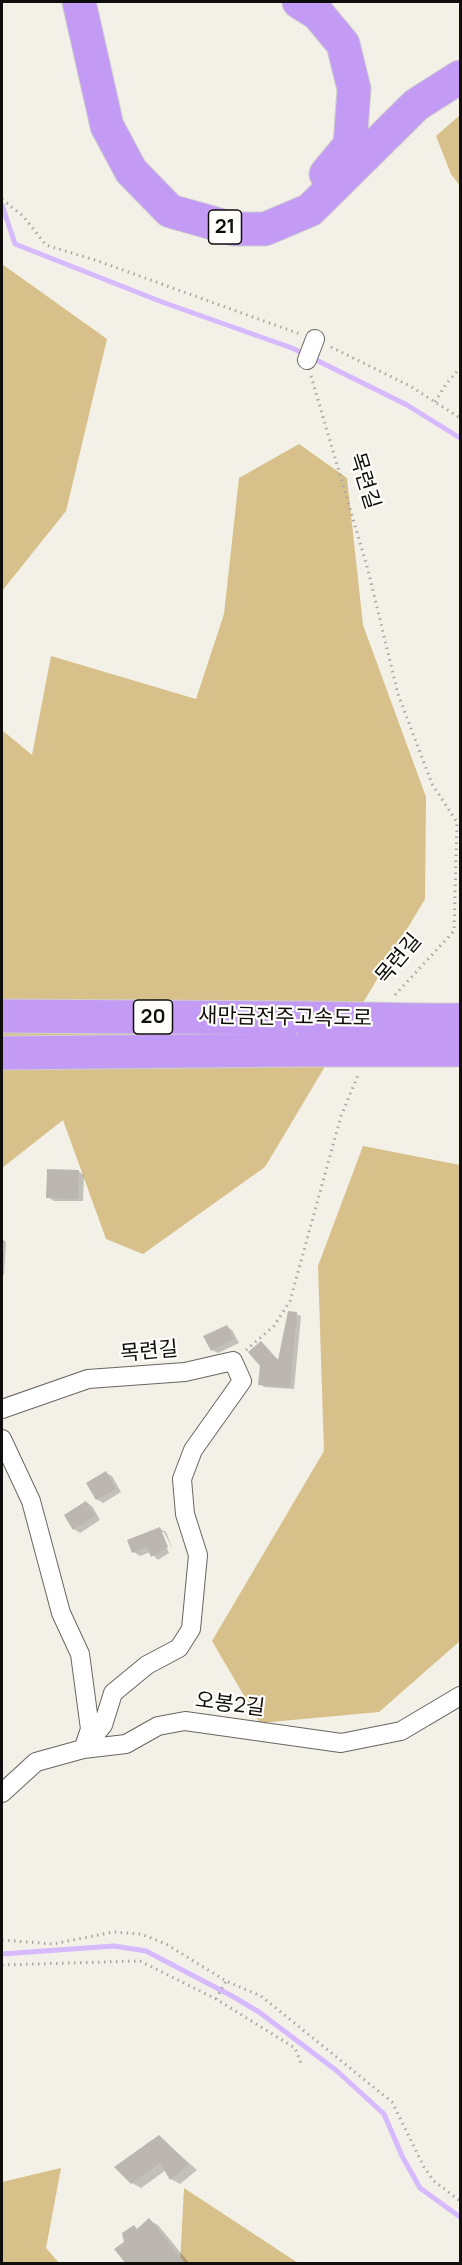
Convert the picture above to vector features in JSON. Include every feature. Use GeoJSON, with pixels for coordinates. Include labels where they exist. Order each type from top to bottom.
{"type":"FeatureCollection","features":[{"type":"Feature","properties":{"kind":"highway","name":"21"},"geometry":{"type":"LineString","coordinates":[[79,2],[107,126],[131,171],[170,211],[234,229],[265,229],[310,210],[416,105],[460,77]]}},
{"type":"Feature","properties":{"kind":"highway"},"geometry":{"type":"LineString","coordinates":[[96,2],[121,105],[140,157],[177,193],[213,209],[244,212],[276,209],[318,183],[350,145],[354,89],[344,44],[318,14],[299,2]]}},
{"type":"Feature","properties":{"kind":"highway","name":"새만금전주고속도로"},"geometry":{"type":"LineString","coordinates":[[2,1016],[304,1018],[419,1035],[460,1050]]}},
{"type":"Feature","properties":{"kind":"highway","name":"새만금전주고속도로"},"geometry":{"type":"LineString","coordinates":[[2,1053],[296,1050],[419,1035],[460,1020]]}},
{"type":"Feature","properties":{"kind":"street","name":"목련길"},"geometry":{"type":"LineString","coordinates":[[2,1409],[88,1379],[185,1372],[233,1361]]}},
{"type":"Feature","properties":{"kind":"street"},"geometry":{"type":"LineString","coordinates":[[83,1749],[102,1725],[114,1693],[147,1665],[179,1648],[191,1629],[198,1555],[185,1514],[182,1479],[193,1450],[242,1381],[233,1361]]}},
{"type":"Feature","properties":{"kind":"street"},"geometry":{"type":"LineString","coordinates":[[2,1439],[31,1501],[61,1613],[80,1654],[90,1729],[83,1749]]}},
{"type":"Feature","properties":{"kind":"street","name":"오봉2길"},"geometry":{"type":"LineString","coordinates":[[2,1793],[36,1762],[83,1749],[126,1744],[158,1726],[185,1721],[341,1743],[401,1731],[460,1696]]}},
{"type":"Feature","properties":{"kind":"path"},"geometry":{"type":"LineString","coordinates":[[2,199],[23,216],[46,245],[99,261],[311,349],[410,386],[460,418]]}},
{"type":"Feature","properties":{"kind":"path","name":"목련길"},"geometry":{"type":"LineString","coordinates":[[311,349],[330,448],[368,570],[398,694],[432,784],[457,822],[454,931],[398,990],[392,1001]]}},
{"type":"Feature","properties":{"kind":"path"},"geometry":{"type":"LineString","coordinates":[[435,402],[446,384],[460,368]]}},
{"type":"Feature","properties":{"kind":"path"},"geometry":{"type":"LineString","coordinates":[[233,1361],[274,1326],[290,1301],[341,1116],[362,1064]]}},
{"type":"Feature","properties":{"kind":"path"},"geometry":{"type":"LineString","coordinates":[[2,1940],[53,1944],[113,1932],[141,1934],[166,1944],[225,1983],[261,1996],[392,2102],[424,2167],[434,2181],[460,2201]]}},
{"type":"Feature","properties":{"kind":"path"},"geometry":{"type":"LineString","coordinates":[[2,1965],[140,1960],[216,1999],[295,2048],[302,2066]]}},
{"type":"Feature","properties":{"kind":"path"},"geometry":{"type":"LineString","coordinates":[[216,1999],[225,1983]]}},
{"type":"Feature","properties":{"kind":"shaded area"},"geometry":{"type":"Polygon","coordinates":[[[460,115],[460,186],[451,174],[436,136],[460,115]]]}},
{"type":"Feature","properties":{"kind":"shaded area"},"geometry":{"type":"Polygon","coordinates":[[[2,264],[107,339],[66,511],[2,591],[2,264]]]}},
{"type":"Feature","properties":{"kind":"shaded area"},"geometry":{"type":"Polygon","coordinates":[[[299,444],[347,478],[363,625],[426,797],[425,899],[265,1167],[143,1254],[106,1239],[63,1120],[2,1168],[2,730],[32,755],[51,656],[196,699],[224,614],[239,478],[299,444]]]}},
{"type":"Feature","properties":{"kind":"shaded area"},"geometry":{"type":"Polygon","coordinates":[[[363,1146],[460,1165],[460,1641],[379,1712],[260,1723],[212,1641],[324,1451],[318,1266],[363,1146]]]}},
{"type":"Feature","properties":{"kind":"shaded area"},"geometry":{"type":"Polygon","coordinates":[[[61,2168],[46,2248],[59,2263],[2,2263],[2,2182],[61,2168]]]}},
{"type":"Feature","properties":{"kind":"shaded area"},"geometry":{"type":"Polygon","coordinates":[[[184,2188],[298,2263],[180,2264],[184,2188]]]}},
{"type":"Feature","properties":{"kind":"building"},"geometry":{"type":"Polygon","coordinates":[[[47,1169],[79,1170],[78,1199],[46,1198],[47,1169]]]}},
{"type":"Feature","properties":{"kind":"building"},"geometry":{"type":"Polygon","coordinates":[[[288,1311],[297,1312],[290,1387],[258,1385],[260,1366],[248,1352],[261,1341],[278,1360],[288,1311]]]}},
{"type":"Feature","properties":{"kind":"building"},"geometry":{"type":"Polygon","coordinates":[[[227,1325],[234,1339],[211,1351],[203,1336],[227,1325]]]}},
{"type":"Feature","properties":{"kind":"building"},"geometry":{"type":"Polygon","coordinates":[[[106,1471],[116,1489],[96,1500],[86,1483],[106,1471]]]}},
{"type":"Feature","properties":{"kind":"building"},"geometry":{"type":"Polygon","coordinates":[[[86,1501],[95,1516],[73,1530],[64,1515],[86,1501]]]}},
{"type":"Feature","properties":{"kind":"building"},"geometry":{"type":"Polygon","coordinates":[[[160,1527],[168,1547],[151,1557],[147,1547],[132,1553],[127,1540],[160,1527]]]}},
{"type":"Feature","properties":{"kind":"building"},"geometry":{"type":"Polygon","coordinates":[[[159,2135],[189,2164],[170,2180],[160,2163],[131,2184],[114,2167],[159,2135]]]}},
{"type":"Feature","properties":{"kind":"building"},"geometry":{"type":"Polygon","coordinates":[[[149,2218],[186,2264],[126,2264],[114,2249],[124,2242],[122,2233],[134,2225],[137,2229],[149,2218]]]}},
{"type":"Feature","properties":{"kind":"waterway"},"geometry":{"type":"LineString","coordinates":[[2,205],[15,244],[162,302],[292,348],[407,405],[460,438]]}},
{"type":"Feature","properties":{"kind":"waterway"},"geometry":{"type":"LineString","coordinates":[[2,1954],[114,1946],[146,1951],[232,1996],[259,2012],[337,2071],[384,2114],[402,2156],[420,2188],[460,2217]]}}]}
